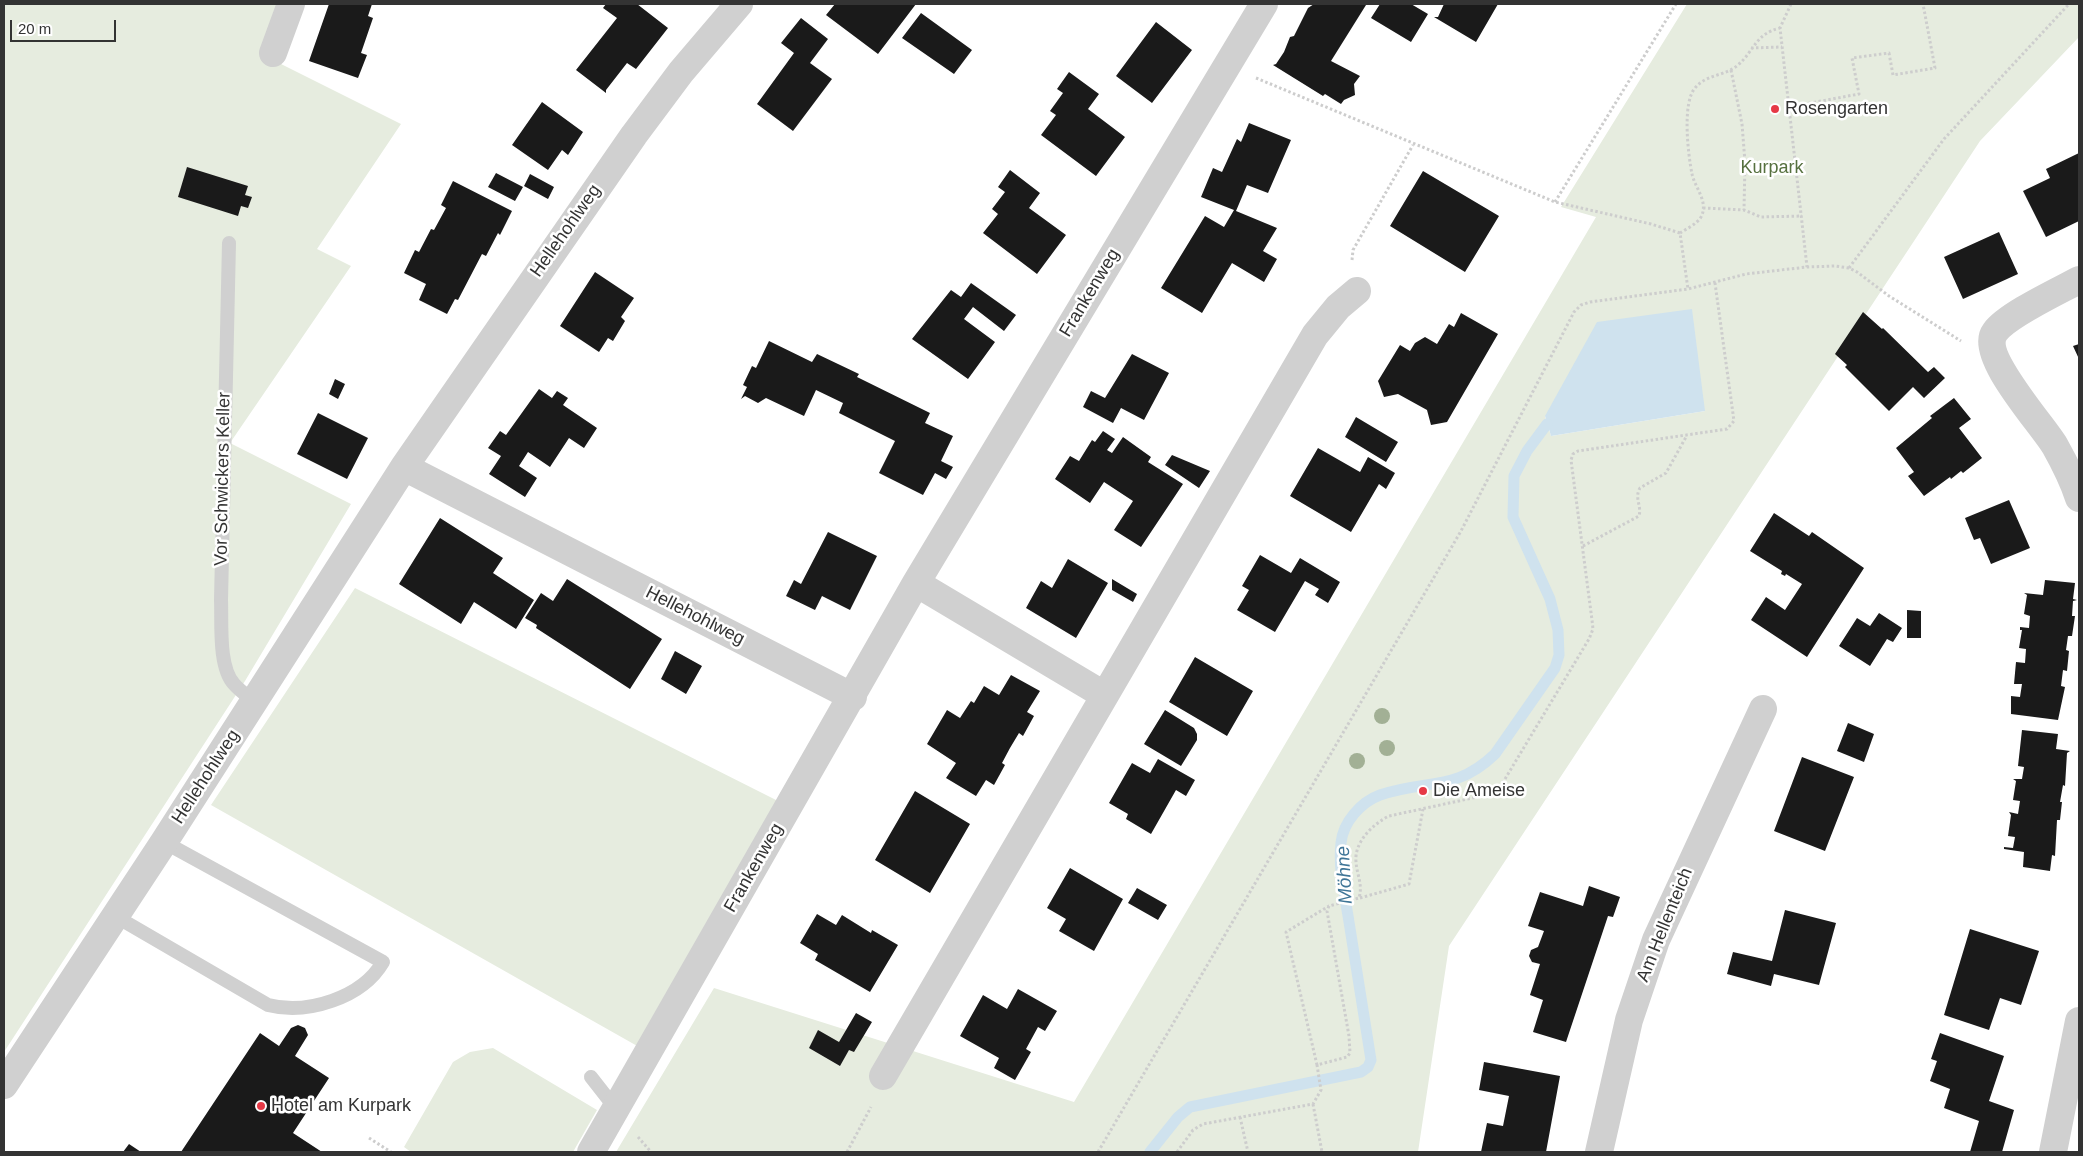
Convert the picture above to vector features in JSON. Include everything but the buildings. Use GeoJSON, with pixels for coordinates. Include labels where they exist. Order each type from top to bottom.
{"type":"FeatureCollection","features":[{"type":"Feature","properties":{"kind":"street"},"geometry":{"type":"LineString","coordinates":[[273,53],[291,4]]}},
{"type":"Feature","properties":{"kind":"street","name":"Hellehohlweg"},"geometry":{"type":"LineString","coordinates":[[4,1085],[164,842],[404,467],[634,135],[682,72],[740,4]]}},
{"type":"Feature","properties":{"kind":"street","name":"Frankenweg"},"geometry":{"type":"LineString","coordinates":[[591,1152],[853,697],[916,583],[1264,4]]}},
{"type":"Feature","properties":{"kind":"street"},"geometry":{"type":"LineString","coordinates":[[2079,280],[1999,327],[1993,334],[1992,348],[2009,382],[2055,446],[2079,498]]}},
{"type":"Feature","properties":{"kind":"street"},"geometry":{"type":"LineString","coordinates":[[882,1076],[1316,335],[1338,308],[1357,292]]}},
{"type":"Feature","properties":{"kind":"street","name":"Hellehohlweg"},"geometry":{"type":"LineString","coordinates":[[404,467],[853,697]]}},
{"type":"Feature","properties":{"kind":"street"},"geometry":{"type":"LineString","coordinates":[[916,583],[1104,695]]}},
{"type":"Feature","properties":{"kind":"street","name":"Am Hellenteich"},"geometry":{"type":"LineString","coordinates":[[1599,1152],[1629,1020],[1656,940],[1763,709]]}},
{"type":"Feature","properties":{"kind":"street"},"geometry":{"type":"LineString","coordinates":[[2053,1152],[2079,1020]]}},
{"type":"Feature","properties":{"kind":"lane","name":"Vor Schwickers Keller"},"geometry":{"type":"LineString","coordinates":[[229,243],[220,600],[223,650],[228,676],[254,702]]}},
{"type":"Feature","properties":{"kind":"lane"},"geometry":{"type":"LineString","coordinates":[[115,916],[268,1005],[281,1008],[312,1008],[358,988],[378,970],[383,962],[164,842]]}},
{"type":"Feature","properties":{"kind":"lane"},"geometry":{"type":"LineString","coordinates":[[591,1077],[616,1109]]}},
{"type":"Feature","properties":{"kind":"path"},"geometry":{"type":"LineString","coordinates":[[1555,202],[1676,4]]}},
{"type":"Feature","properties":{"kind":"path"},"geometry":{"type":"LineString","coordinates":[[1791,4],[1780,28],[1807,267]]}},
{"type":"Feature","properties":{"kind":"path"},"geometry":{"type":"LineString","coordinates":[[1789,107],[1859,94],[1852,58],[1889,53],[1893,75],[1935,68],[1923,4]]}},
{"type":"Feature","properties":{"kind":"path"},"geometry":{"type":"LineString","coordinates":[[1849,268],[1944,138],[2069,4]]}},
{"type":"Feature","properties":{"kind":"path"},"geometry":{"type":"LineString","coordinates":[[1680,233],[1700,219],[1703,208],[1701,192],[1692,173],[1688,132],[1689,100],[1694,89],[1701,82],[1731,70],[1739,64],[1767,31],[1780,28]]}},
{"type":"Feature","properties":{"kind":"path"},"geometry":{"type":"LineString","coordinates":[[1751,48],[1782,47]]}},
{"type":"Feature","properties":{"kind":"path"},"geometry":{"type":"LineString","coordinates":[[1226,65],[1413,145],[1555,202],[1651,224],[1680,233]]}},
{"type":"Feature","properties":{"kind":"path"},"geometry":{"type":"LineString","coordinates":[[1731,70],[1742,124],[1745,162],[1744,210]]}},
{"type":"Feature","properties":{"kind":"path"},"geometry":{"type":"LineString","coordinates":[[1357,292],[1352,263],[1353,250],[1413,145]]}},
{"type":"Feature","properties":{"kind":"path"},"geometry":{"type":"LineString","coordinates":[[1703,208],[1744,210],[1761,217],[1802,216]]}},
{"type":"Feature","properties":{"kind":"path"},"geometry":{"type":"LineString","coordinates":[[1680,233],[1688,289]]}},
{"type":"Feature","properties":{"kind":"path"},"geometry":{"type":"LineString","coordinates":[[1098,1152],[1461,531],[1574,312],[1581,305],[1600,300],[1688,289],[1746,274],[1807,267],[1849,268],[1950,336],[1969,344],[1992,348]]}},
{"type":"Feature","properties":{"kind":"path"},"geometry":{"type":"LineString","coordinates":[[1359,898],[1361,884],[1356,855],[1372,827],[1389,816],[1492,793],[1499,789],[1589,640],[1592,629],[1571,460],[1573,454],[1578,451],[1727,429],[1734,422],[1714,283]]}},
{"type":"Feature","properties":{"kind":"path"},"geometry":{"type":"LineString","coordinates":[[1583,546],[1639,516],[1640,510],[1637,500],[1640,488],[1666,473],[1686,436]]}},
{"type":"Feature","properties":{"kind":"path"},"geometry":{"type":"LineString","coordinates":[[1322,1152],[1314,1104],[1321,1090],[1317,1065],[1286,932],[1334,904],[1409,884],[1424,809]]}},
{"type":"Feature","properties":{"kind":"path"},"geometry":{"type":"LineString","coordinates":[[1317,1065],[1347,1057],[1350,1053],[1350,1036],[1327,911],[1329,906]]}},
{"type":"Feature","properties":{"kind":"path"},"geometry":{"type":"LineString","coordinates":[[847,1152],[874,1102],[882,1076]]}},
{"type":"Feature","properties":{"kind":"path"},"geometry":{"type":"LineString","coordinates":[[1177,1152],[1193,1130],[1203,1124],[1314,1104]]}},
{"type":"Feature","properties":{"kind":"path"},"geometry":{"type":"LineString","coordinates":[[1240,1117],[1248,1152]]}},
{"type":"Feature","properties":{"kind":"path"},"geometry":{"type":"LineString","coordinates":[[369,1138],[391,1152]]}},
{"type":"Feature","properties":{"kind":"green space"},"geometry":{"type":"Polygon","coordinates":[[[4,4],[277,4],[259,53],[401,124],[317,249],[351,266],[230,443],[351,504],[245,681],[4,1052],[4,4]]]}},
{"type":"Feature","properties":{"kind":"green space","name":"Kurpark"},"geometry":{"type":"Polygon","coordinates":[[[1687,4],[2079,4],[2079,37],[1980,141],[1449,946],[1418,1152],[616,1152],[714,988],[1074,1102],[1596,217],[1561,207],[1687,4]],[[1705,411],[1545,416],[1551,436],[1705,411]]]}},
{"type":"Feature","properties":{"kind":"green space"},"geometry":{"type":"Polygon","coordinates":[[[355,588],[780,802],[639,1047],[211,805],[355,588]]]}},
{"type":"Feature","properties":{"kind":"green space"},"geometry":{"type":"Polygon","coordinates":[[[493,1048],[597,1110],[573,1152],[411,1152],[404,1147],[453,1062],[470,1052],[493,1048]]]}},
{"type":"Feature","properties":{"kind":"water"},"geometry":{"type":"Polygon","coordinates":[[[1692,309],[1705,411],[1551,436],[1545,416],[1597,322],[1692,309]]]}},
{"type":"Feature","properties":{"kind":"waterway","name":"Möhne"},"geometry":{"type":"LineString","coordinates":[[1150,1152],[1178,1117],[1190,1107],[1361,1072],[1368,1067],[1371,1060],[1341,873],[1340,853],[1342,835],[1354,814],[1373,798],[1397,790],[1454,779],[1481,766],[1495,754],[1555,668],[1559,655],[1558,630],[1550,599],[1513,517],[1514,476],[1527,451],[1547,424]]}},
{"type":"Feature","properties":{"kind":"place","name":"Rosengarten"},"geometry":{"type":"Point","coordinates":[1775,109]}},
{"type":"Feature","properties":{"kind":"place","name":"Die Ameise"},"geometry":{"type":"Point","coordinates":[1423,791]}},
{"type":"Feature","properties":{"kind":"place","name":"Hotel am Kurpark"},"geometry":{"type":"Point","coordinates":[261,1106]}}]}
